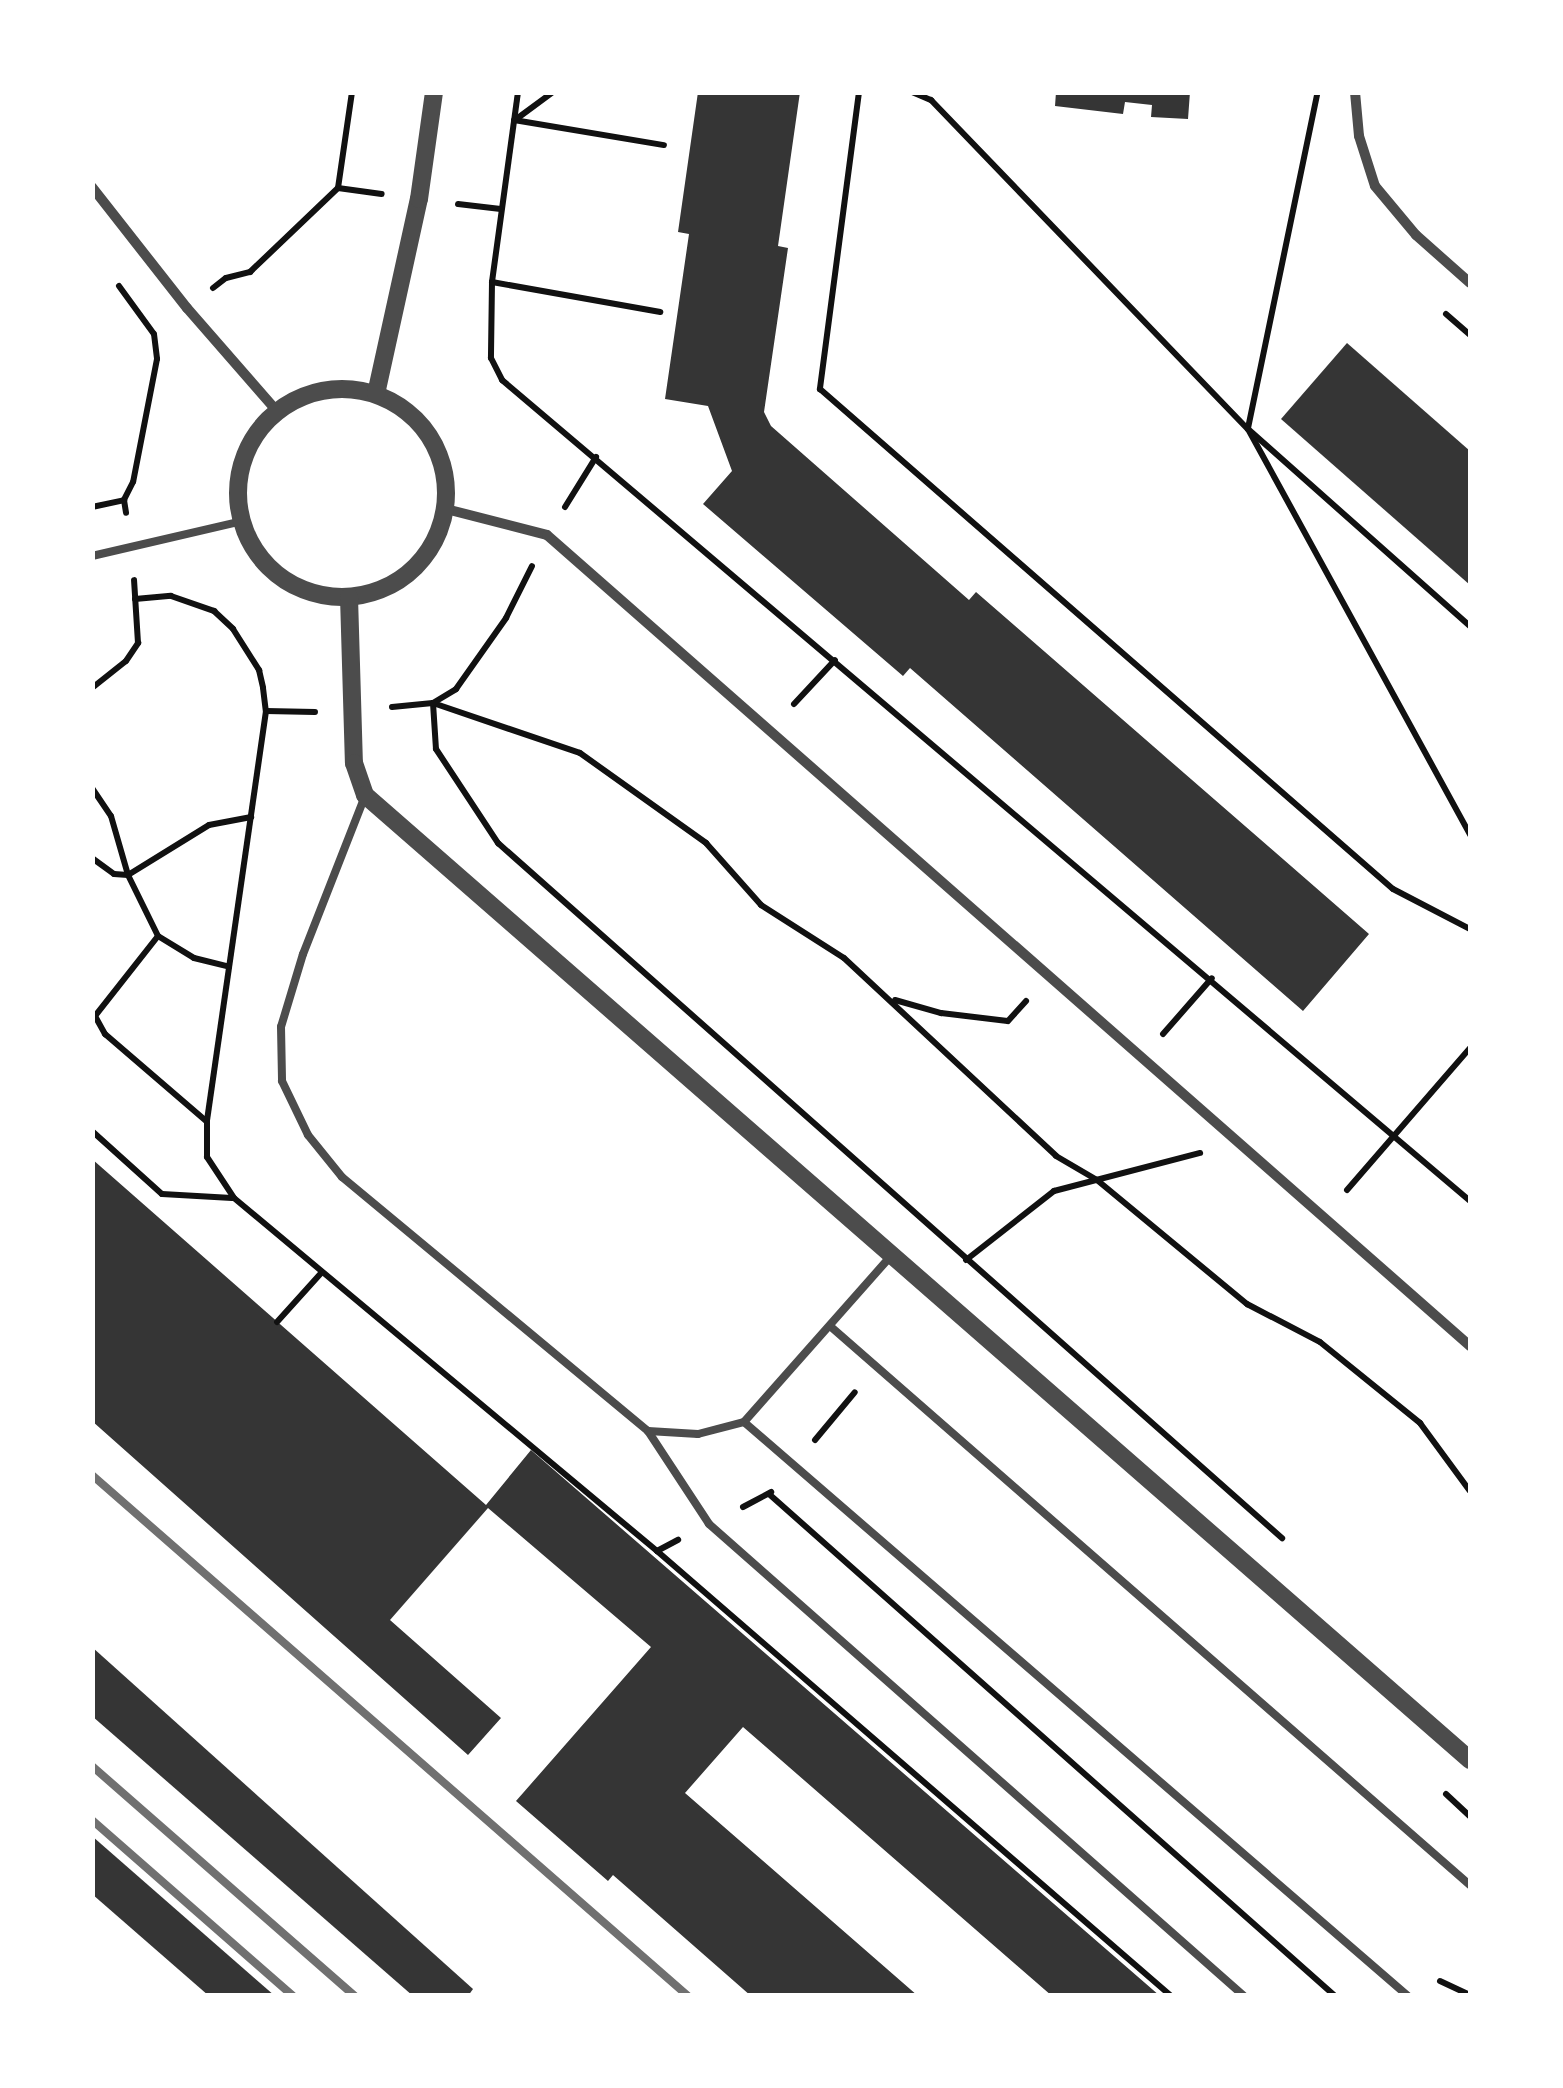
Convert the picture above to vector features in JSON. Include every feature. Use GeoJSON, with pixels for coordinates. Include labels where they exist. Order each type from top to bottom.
{"type":"FeatureCollection","features":[{"type":"Feature","properties":{"kind":"street"},"geometry":{"type":"LineString","coordinates":[[376,394],[419,199],[434,92]]}},
{"type":"Feature","properties":{"kind":"street"},"geometry":{"type":"LineString","coordinates":[[1354,92],[1359,136],[1375,186],[1416,235],[1470,283]]}},
{"type":"Feature","properties":{"kind":"street"},"geometry":{"type":"LineString","coordinates":[[92,188],[187,308],[277,411]]}},
{"type":"Feature","properties":{"kind":"street"},"geometry":{"type":"LineString","coordinates":[[325,390],[376,394],[407,412],[432,438],[447,484],[446,509],[434,542],[413,570],[394,584],[349,597],[309,592],[290,583],[260,557],[242,521],[238,491],[243,460],[257,433],[277,411],[325,390]]}},
{"type":"Feature","properties":{"kind":"street"},"geometry":{"type":"LineString","coordinates":[[446,509],[547,535],[1470,1346]]}},
{"type":"Feature","properties":{"kind":"street"},"geometry":{"type":"LineString","coordinates":[[349,597],[354,763],[365,795],[1470,1760]]}},
{"type":"Feature","properties":{"kind":"lane"},"geometry":{"type":"LineString","coordinates":[[92,556],[242,521]]}},
{"type":"Feature","properties":{"kind":"lane"},"geometry":{"type":"LineString","coordinates":[[365,795],[303,954],[282,1026],[282,1081],[308,1135],[342,1177],[648,1431],[708,1524],[1244,1996]]}},
{"type":"Feature","properties":{"kind":"lane"},"geometry":{"type":"LineString","coordinates":[[648,1431],[698,1434],[744,1422],[892,1255]]}},
{"type":"Feature","properties":{"kind":"lane"},"geometry":{"type":"LineString","coordinates":[[830,1326],[1470,1885]]}},
{"type":"Feature","properties":{"kind":"lane"},"geometry":{"type":"LineString","coordinates":[[744,1422],[1408,1996]]}},
{"type":"Feature","properties":{"kind":"path"},"geometry":{"type":"LineString","coordinates":[[154,334],[226,278],[250,272],[338,188],[352,92]]}},
{"type":"Feature","properties":{"kind":"path"},"geometry":{"type":"LineString","coordinates":[[518,92],[492,282],[490,358],[502,380],[1396,1133],[1470,1201]]}},
{"type":"Feature","properties":{"kind":"path"},"geometry":{"type":"LineString","coordinates":[[514,120],[554,92]]}},
{"type":"Feature","properties":{"kind":"path"},"geometry":{"type":"LineString","coordinates":[[859,92],[820,389],[1393,889],[1470,929]]}},
{"type":"Feature","properties":{"kind":"path"},"geometry":{"type":"LineString","coordinates":[[912,92],[931,100],[1248,430],[1470,626]]}},
{"type":"Feature","properties":{"kind":"path"},"geometry":{"type":"LineString","coordinates":[[1315,112],[1248,430],[1470,835]]}},
{"type":"Feature","properties":{"kind":"path"},"geometry":{"type":"LineString","coordinates":[[514,120],[664,144]]}},
{"type":"Feature","properties":{"kind":"path"},"geometry":{"type":"LineString","coordinates":[[92,507],[124,500],[132,482],[157,359],[154,334],[113,278]]}},
{"type":"Feature","properties":{"kind":"path"},"geometry":{"type":"LineString","coordinates":[[492,282],[660,312]]}},
{"type":"Feature","properties":{"kind":"path"},"geometry":{"type":"LineString","coordinates":[[433,703],[456,689],[506,618],[547,535],[596,457]]}},
{"type":"Feature","properties":{"kind":"path"},"geometry":{"type":"LineString","coordinates":[[92,688],[126,662],[138,643],[136,599],[171,596],[214,611],[233,629],[259,670],[266,712],[207,1122],[206,1157],[234,1198],[657,1551],[1170,1996]]}},
{"type":"Feature","properties":{"kind":"path"},"geometry":{"type":"LineString","coordinates":[[770,731],[835,660]]}},
{"type":"Feature","properties":{"kind":"path"},"geometry":{"type":"LineString","coordinates":[[433,703],[580,752],[706,843],[760,905],[844,958],[894,1000],[1056,1156],[1097,1180],[1247,1304],[1320,1342],[1420,1422],[1470,1490]]}},
{"type":"Feature","properties":{"kind":"path"},"geometry":{"type":"LineString","coordinates":[[433,703],[436,749],[498,844],[1292,1547]]}},
{"type":"Feature","properties":{"kind":"path"},"geometry":{"type":"LineString","coordinates":[[92,788],[111,816],[128,875],[158,936],[194,958],[229,968]]}},
{"type":"Feature","properties":{"kind":"path"},"geometry":{"type":"LineString","coordinates":[[92,858],[114,874],[128,875],[209,825],[251,817]]}},
{"type":"Feature","properties":{"kind":"path"},"geometry":{"type":"LineString","coordinates":[[158,936],[94,1016],[105,1034],[207,1122]]}},
{"type":"Feature","properties":{"kind":"path"},"geometry":{"type":"LineString","coordinates":[[894,1000],[941,1013],[1008,1022],[1048,976]]}},
{"type":"Feature","properties":{"kind":"path"},"geometry":{"type":"LineString","coordinates":[[1142,1058],[1212,978]]}},
{"type":"Feature","properties":{"kind":"path"},"geometry":{"type":"LineString","coordinates":[[1324,1217],[1470,1048]]}},
{"type":"Feature","properties":{"kind":"path"},"geometry":{"type":"LineString","coordinates":[[92,1131],[162,1194],[234,1198]]}},
{"type":"Feature","properties":{"kind":"path"},"geometry":{"type":"LineString","coordinates":[[966,1260],[1054,1191],[1239,1143]]}},
{"type":"Feature","properties":{"kind":"path"},"geometry":{"type":"LineString","coordinates":[[278,1322],[322,1272]]}},
{"type":"Feature","properties":{"kind":"path"},"geometry":{"type":"LineString","coordinates":[[768,1494],[1336,1996]]}},
{"type":"Feature","properties":{"kind":"path"},"geometry":{"type":"LineString","coordinates":[[1434,1979],[1470,1995]]}},
{"type":"Feature","properties":{"kind":"building"},"geometry":{"type":"Polygon","coordinates":[[[698,92],[800,92],[778,246],[788,248],[764,412],[771,426],[969,600],[976,592],[1369,934],[1303,1011],[910,668],[903,676],[703,504],[732,471],[708,406],[665,399],[689,234],[678,232],[698,92]]]}},
{"type":"Feature","properties":{"kind":"building"},"geometry":{"type":"Polygon","coordinates":[[[1056,92],[1190,92],[1188,119],[1151,117],[1152,105],[1125,102],[1123,114],[1055,106],[1056,92]]]}},
{"type":"Feature","properties":{"kind":"building"},"geometry":{"type":"Polygon","coordinates":[[[1347,343],[1470,451],[1470,585],[1281,419],[1347,343]]]}},
{"type":"Feature","properties":{"kind":"building"},"geometry":{"type":"Polygon","coordinates":[[[92,1159],[486,1505],[531,1450],[1160,1996],[1052,1996],[743,1727],[685,1793],[918,1996],[751,1996],[613,1875],[608,1881],[516,1801],[651,1647],[488,1508],[390,1620],[501,1718],[468,1755],[92,1421],[92,1159]]]}},
{"type":"Feature","properties":{"kind":"building"},"geometry":{"type":"Polygon","coordinates":[[[92,1647],[473,1989],[468,1996],[413,1996],[92,1716],[92,1647]]]}},
{"type":"Feature","properties":{"kind":"building"},"geometry":{"type":"Polygon","coordinates":[[[92,1836],[275,1996],[209,1996],[92,1894],[92,1836]]]}},
{"type":"Feature","properties":{"kind":"railway"},"geometry":{"type":"LineString","coordinates":[[92,1475],[688,1996]]}},
{"type":"Feature","properties":{"kind":"railway"},"geometry":{"type":"LineString","coordinates":[[92,1766],[355,1996]]}},
{"type":"Feature","properties":{"kind":"railway"},"geometry":{"type":"LineString","coordinates":[[92,1820],[293,1996]]}}]}
